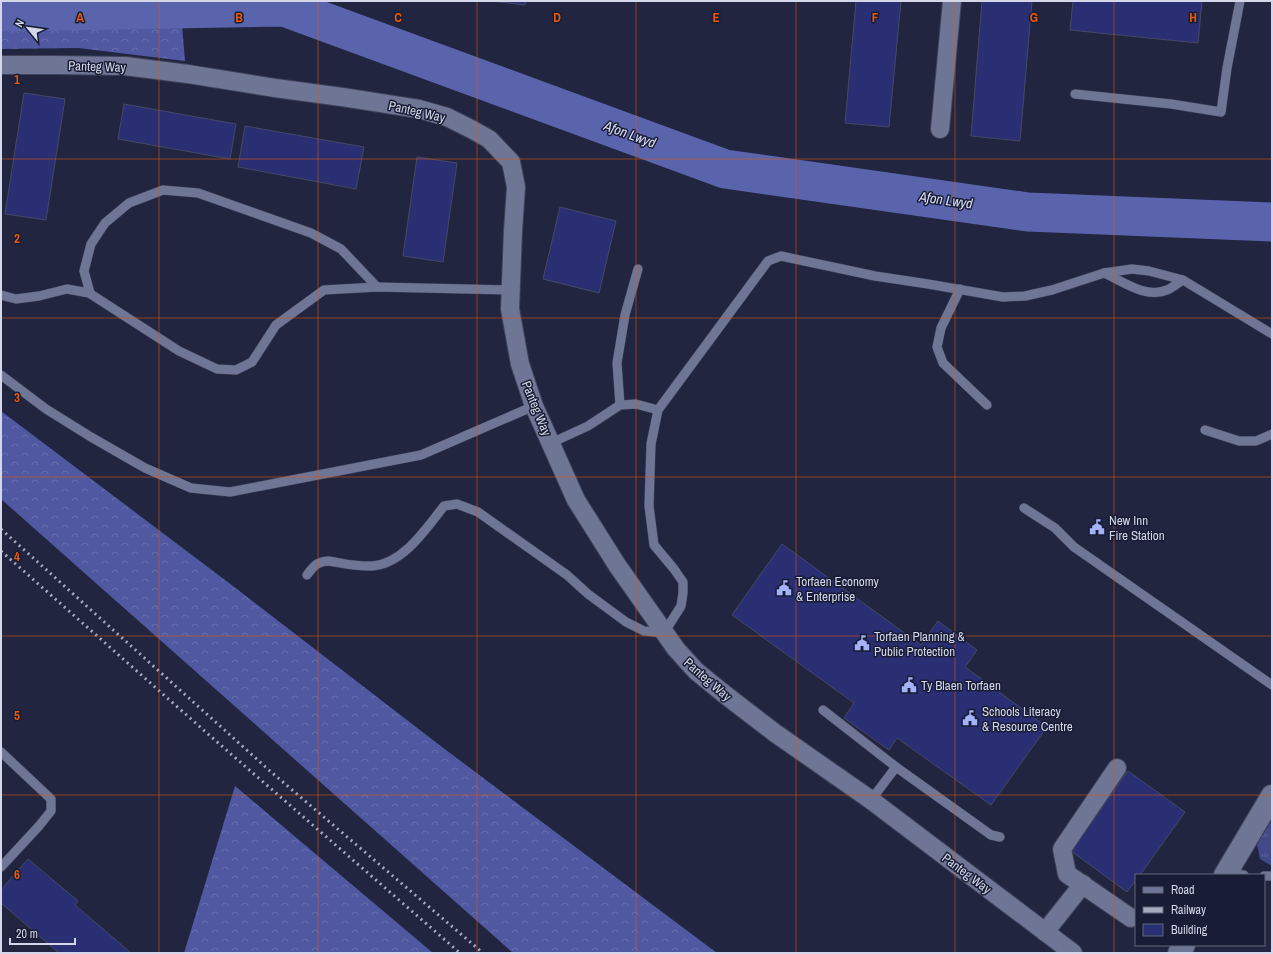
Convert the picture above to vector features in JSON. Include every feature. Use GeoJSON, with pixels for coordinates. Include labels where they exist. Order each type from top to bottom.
{"type":"FeatureCollection","features":[{"type":"Feature","properties":{"kind":"street"},"geometry":{"type":"LineString","coordinates":[[940,129],[952,1]]}},
{"type":"Feature","properties":{"kind":"street","name":"Panteg Way"},"geometry":{"type":"LineString","coordinates":[[1,66],[125,66],[342,97],[419,109],[447,117],[489,139],[511,162],[516,187],[510,309],[520,364],[534,406],[576,500],[617,565],[664,633],[696,671],[723,694],[871,800],[1072,953]]}},
{"type":"Feature","properties":{"kind":"street"},"geometry":{"type":"LineString","coordinates":[[1116,768],[1062,849],[1067,874],[1131,918]]}},
{"type":"Feature","properties":{"kind":"street"},"geometry":{"type":"LineString","coordinates":[[1233,874],[1272,796]]}},
{"type":"Feature","properties":{"kind":"street"},"geometry":{"type":"LineString","coordinates":[[1045,932],[1083,884]]}},
{"type":"Feature","properties":{"kind":"lane"},"geometry":{"type":"LineString","coordinates":[[1074,94],[1171,104],[1221,112],[1227,68],[1240,1]]}},
{"type":"Feature","properties":{"kind":"lane"},"geometry":{"type":"LineString","coordinates":[[90,293],[84,271],[91,244],[105,223],[129,203],[163,190],[198,193],[311,233],[341,249],[377,287]]}},
{"type":"Feature","properties":{"kind":"lane"},"geometry":{"type":"LineString","coordinates":[[306,575],[316,564],[321,561],[371,566],[392,560],[401,555],[412,544],[444,506],[457,504],[478,512],[520,541],[567,575],[588,594],[626,622],[644,631],[664,633],[681,606],[683,582],[654,545],[648,506],[651,444],[658,410],[768,261],[781,256],[875,276],[1003,297],[1025,296],[1052,290],[1104,273],[1132,269],[1149,271],[1183,280],[1272,334]]}},
{"type":"Feature","properties":{"kind":"lane"},"geometry":{"type":"LineString","coordinates":[[620,405],[617,363],[625,314],[638,268]]}},
{"type":"Feature","properties":{"kind":"lane"},"geometry":{"type":"LineString","coordinates":[[1104,273],[1142,291],[1158,292],[1168,290],[1183,280]]}},
{"type":"Feature","properties":{"kind":"lane"},"geometry":{"type":"LineString","coordinates":[[1,295],[16,299],[39,296],[67,289],[90,293],[179,351],[217,369],[236,370],[252,362],[276,325],[324,290],[377,287],[510,290]]}},
{"type":"Feature","properties":{"kind":"lane"},"geometry":{"type":"LineString","coordinates":[[960,290],[941,328],[937,347],[943,363],[987,405]]}},
{"type":"Feature","properties":{"kind":"lane"},"geometry":{"type":"LineString","coordinates":[[1,375],[46,409],[145,468],[191,488],[230,492],[421,456],[534,406]]}},
{"type":"Feature","properties":{"kind":"lane"},"geometry":{"type":"LineString","coordinates":[[551,443],[588,426],[620,405],[636,404],[658,410]]}},
{"type":"Feature","properties":{"kind":"lane"},"geometry":{"type":"LineString","coordinates":[[1205,430],[1239,441],[1256,441],[1272,434]]}},
{"type":"Feature","properties":{"kind":"lane"},"geometry":{"type":"LineString","coordinates":[[1024,508],[1055,528],[1074,547],[1272,685]]}},
{"type":"Feature","properties":{"kind":"lane"},"geometry":{"type":"LineString","coordinates":[[823,710],[896,767],[991,835],[1000,836]]}},
{"type":"Feature","properties":{"kind":"lane"},"geometry":{"type":"LineString","coordinates":[[1,752],[51,799],[51,811],[1,867]]}},
{"type":"Feature","properties":{"kind":"lane"},"geometry":{"type":"LineString","coordinates":[[871,800],[896,767]]}},
{"type":"Feature","properties":{"kind":"green space"},"geometry":{"type":"Polygon","coordinates":[[[1,1],[180,1],[185,61],[78,48],[1,49],[1,1]]]}},
{"type":"Feature","properties":{"kind":"green space"},"geometry":{"type":"Polygon","coordinates":[[[1,411],[229,583],[442,747],[717,953],[513,953],[1,499],[1,411]]]}},
{"type":"Feature","properties":{"kind":"green space"},"geometry":{"type":"Polygon","coordinates":[[[235,786],[433,953],[184,953],[235,786]]]}},
{"type":"Feature","properties":{"kind":"green space"},"geometry":{"type":"Polygon","coordinates":[[[1272,820],[1272,866],[1260,859],[1257,844],[1272,820]]]}},
{"type":"Feature","properties":{"kind":"building"},"geometry":{"type":"Polygon","coordinates":[[[491,1],[526,1],[525,5],[491,1]]]}},
{"type":"Feature","properties":{"kind":"building"},"geometry":{"type":"Polygon","coordinates":[[[856,1],[901,1],[889,127],[845,123],[856,1]]]}},
{"type":"Feature","properties":{"kind":"building"},"geometry":{"type":"Polygon","coordinates":[[[982,1],[1032,1],[1020,141],[971,136],[982,1]]]}},
{"type":"Feature","properties":{"kind":"building"},"geometry":{"type":"Polygon","coordinates":[[[1073,1],[1202,1],[1198,43],[1070,30],[1073,1]]]}},
{"type":"Feature","properties":{"kind":"building"},"geometry":{"type":"Polygon","coordinates":[[[24,93],[65,99],[46,220],[5,214],[24,93]]]}},
{"type":"Feature","properties":{"kind":"building"},"geometry":{"type":"Polygon","coordinates":[[[124,104],[236,124],[230,159],[118,139],[124,104]]]}},
{"type":"Feature","properties":{"kind":"building"},"geometry":{"type":"Polygon","coordinates":[[[245,126],[364,147],[356,189],[238,167],[245,126]]]}},
{"type":"Feature","properties":{"kind":"building"},"geometry":{"type":"Polygon","coordinates":[[[417,157],[457,163],[443,262],[403,256],[417,157]]]}},
{"type":"Feature","properties":{"kind":"building"},"geometry":{"type":"Polygon","coordinates":[[[560,207],[616,221],[599,293],[543,279],[560,207]]]}},
{"type":"Feature","properties":{"kind":"building","name":"Ty Blaen Torfaen"},"geometry":{"type":"Polygon","coordinates":[[[782,544],[921,645],[938,621],[977,650],[965,667],[1047,727],[991,805],[897,738],[889,750],[844,718],[854,703],[732,615],[782,544]]]}},
{"type":"Feature","properties":{"kind":"building"},"geometry":{"type":"Polygon","coordinates":[[[1128,771],[1185,812],[1141,874],[1135,874],[1135,881],[1127,892],[1071,851],[1128,771]]]}},
{"type":"Feature","properties":{"kind":"building"},"geometry":{"type":"Polygon","coordinates":[[[28,859],[78,901],[75,905],[131,953],[59,953],[1,903],[1,890],[28,859]]]}},
{"type":"Feature","properties":{"kind":"waterway","name":"Afon Lwyd"},"geometry":{"type":"LineString","coordinates":[[1,12],[284,7],[725,169],[1028,212],[1272,222]]}},
{"type":"Feature","properties":{"kind":"railway"},"geometry":{"type":"LineString","coordinates":[[1,529],[270,771],[483,953]]}},
{"type":"Feature","properties":{"kind":"railway"},"geometry":{"type":"LineString","coordinates":[[1,551],[216,741],[460,953]]}},
{"type":"Feature","properties":{"kind":"place","name":"New Inn Fire Station"},"geometry":{"type":"Point","coordinates":[1097,527]}},
{"type":"Feature","properties":{"kind":"place","name":"Torfaen Economy & Enterprise"},"geometry":{"type":"Point","coordinates":[784,588]}},
{"type":"Feature","properties":{"kind":"place","name":"Torfaen Planning & Public Protection"},"geometry":{"type":"Point","coordinates":[862,643]}},
{"type":"Feature","properties":{"kind":"place","name":"Ty Blaen Torfaen"},"geometry":{"type":"Point","coordinates":[909,685]}},
{"type":"Feature","properties":{"kind":"place","name":"Schools Literacy & Resource Centre"},"geometry":{"type":"Point","coordinates":[970,718]}}]}
